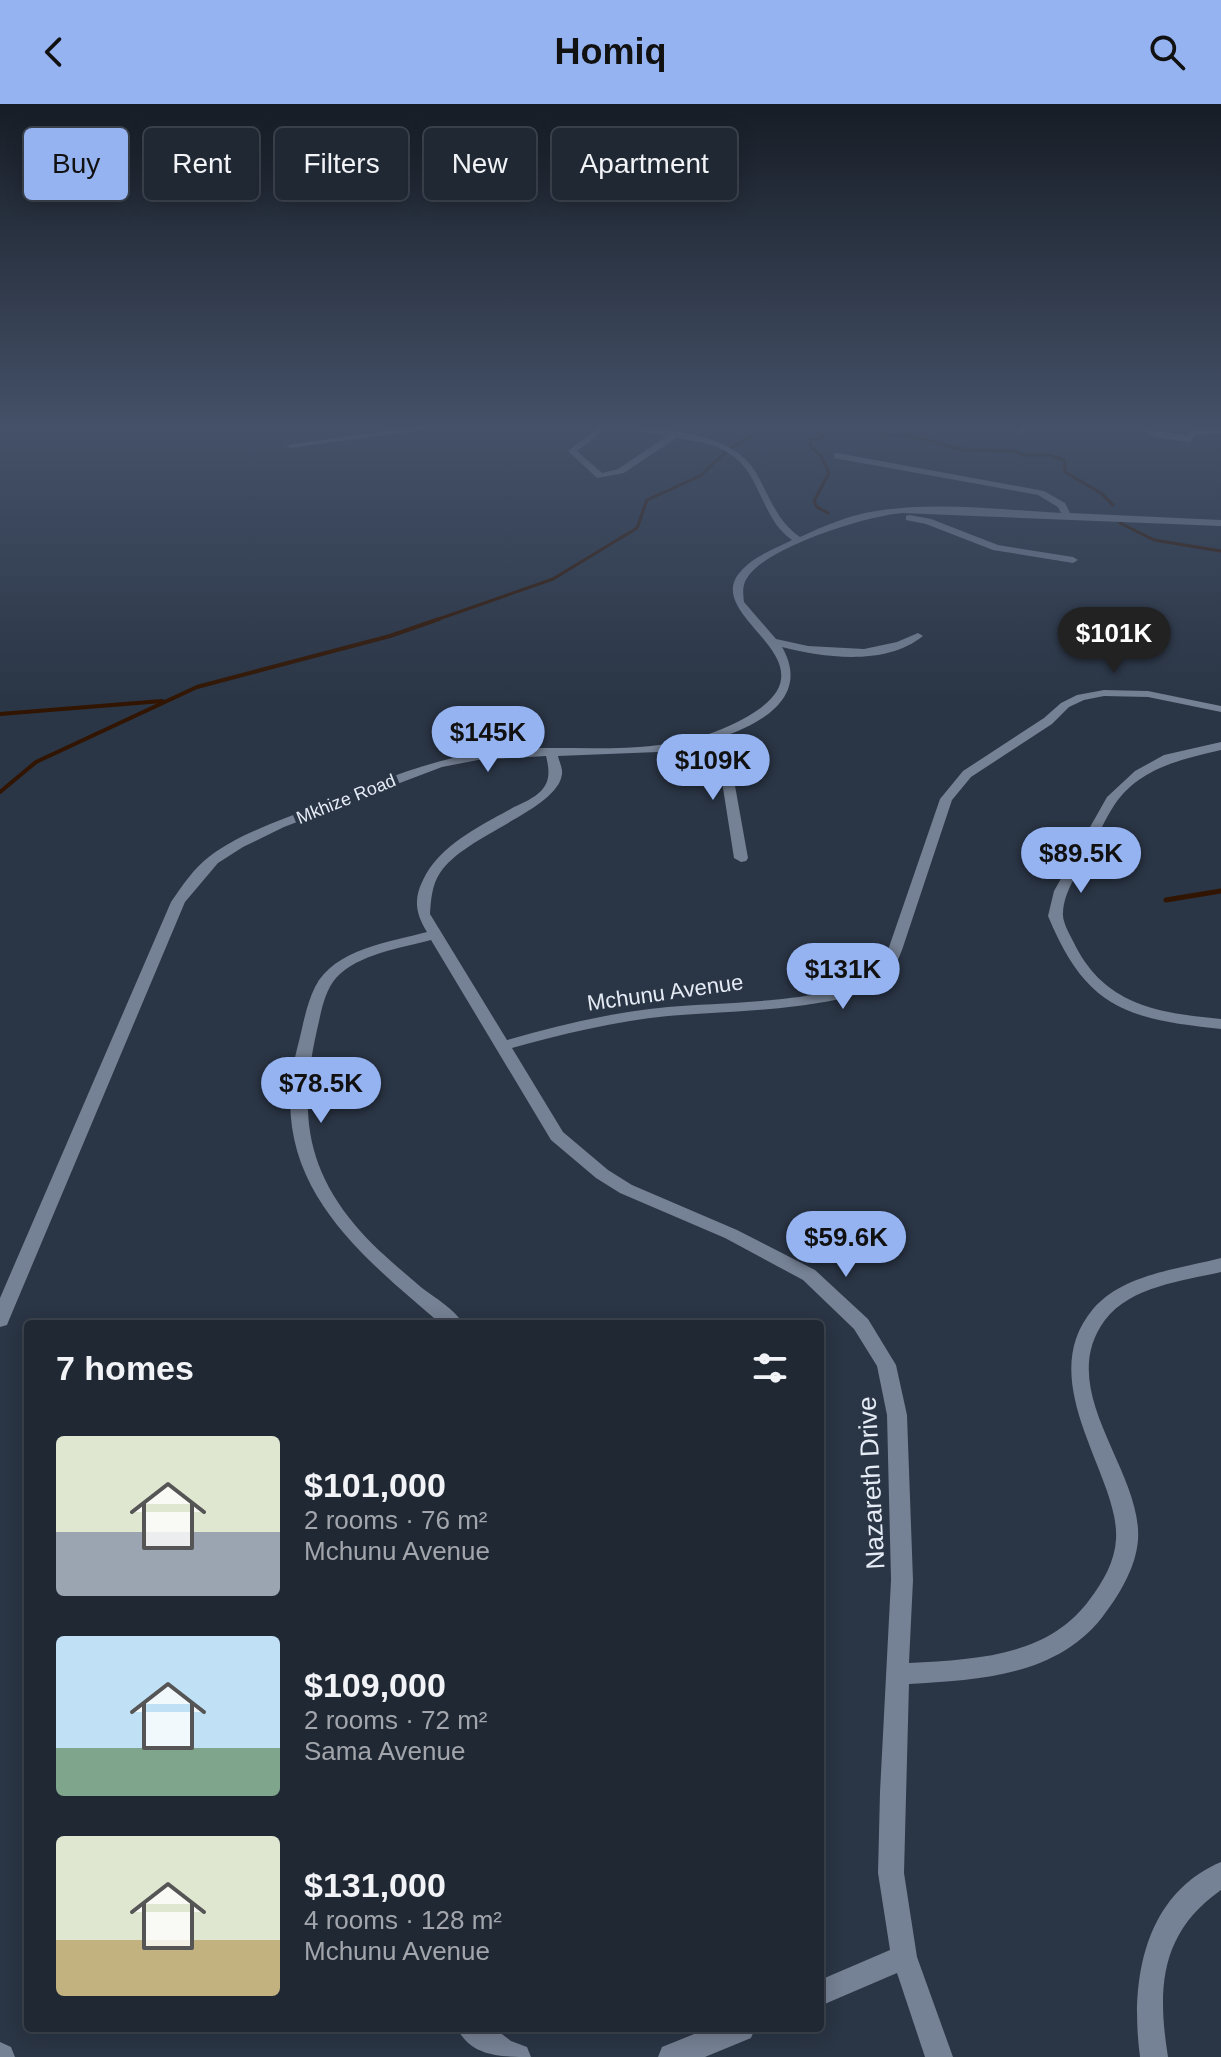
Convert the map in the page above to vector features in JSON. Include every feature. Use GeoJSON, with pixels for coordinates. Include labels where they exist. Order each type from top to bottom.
{"type":"FeatureCollection","features":[{"type":"Feature","properties":{"kind":"street"},"geometry":{"type":"LineString","coordinates":[[777,519],[783,529],[800,541]]}},
{"type":"Feature","properties":{"kind":"street","name":"Mkhize Road"},"geometry":{"type":"LineString","coordinates":[[0,1320],[173,913],[211,862],[266,831],[413,773],[473,757],[650,749],[716,737],[746,722],[780,696],[787,681],[786,664],[739,603],[740,580],[762,560],[856,519]]}},
{"type":"Feature","properties":{"kind":"street"},"geometry":{"type":"LineString","coordinates":[[844,523],[886,519]]}},
{"type":"Feature","properties":{"kind":"street"},"geometry":{"type":"LineString","coordinates":[[919,519],[996,548],[1073,560]]}},
{"type":"Feature","properties":{"kind":"street","name":"Mkhize Road"},"geometry":{"type":"LineString","coordinates":[[1136,519],[1221,523]]}},
{"type":"Feature","properties":{"kind":"street"},"geometry":{"type":"LineString","coordinates":[[771,641],[844,653],[871,654],[894,648],[918,636]]}},
{"type":"Feature","properties":{"kind":"street","name":"Mchunu Avenue"},"geometry":{"type":"LineString","coordinates":[[501,1046],[619,1019],[816,996],[848,990],[875,980],[886,969],[895,950],[946,799],[967,774],[1048,721],[1074,700],[1104,693],[1163,696],[1221,709]]}},
{"type":"Feature","properties":{"kind":"street"},"geometry":{"type":"LineString","coordinates":[[716,737],[726,769],[741,858]]}},
{"type":"Feature","properties":{"kind":"street"},"geometry":{"type":"LineString","coordinates":[[1221,746],[1168,758],[1139,774],[1118,793],[1103,813],[1061,891],[1055,916],[1087,976],[1100,988],[1122,1001],[1161,1015],[1221,1024]]}},
{"type":"Feature","properties":{"kind":"street","name":"Nazareth Drive"},"geometry":{"type":"LineString","coordinates":[[551,752],[556,773],[548,792],[455,849],[429,878],[422,898],[423,909],[433,935],[557,1136],[578,1156],[626,1189],[731,1234],[809,1275],[844,1306],[875,1342],[893,1384],[897,1415],[902,1580],[891,1873],[904,1957],[939,2057]]}},
{"type":"Feature","properties":{"kind":"street"},"geometry":{"type":"LineString","coordinates":[[433,935],[356,960],[336,970],[324,983],[299,1079],[299,1111],[302,1137],[312,1167],[335,1211],[383,1263],[449,1320]]}},
{"type":"Feature","properties":{"kind":"street"},"geometry":{"type":"LineString","coordinates":[[897,1674],[969,1670],[1047,1651],[1074,1636],[1098,1609],[1117,1576],[1127,1530],[1083,1399],[1083,1350],[1089,1330],[1114,1301],[1134,1289],[1221,1265]]}},
{"type":"Feature","properties":{"kind":"street"},"geometry":{"type":"LineString","coordinates":[[1154,2057],[1148,2022],[1155,1960],[1172,1918],[1199,1889],[1221,1875]]}},
{"type":"Feature","properties":{"kind":"street"},"geometry":{"type":"LineString","coordinates":[[824,1991],[904,1957]]}},
{"type":"Feature","properties":{"kind":"street"},"geometry":{"type":"LineString","coordinates":[[476,2032],[502,2051],[517,2057]]}},
{"type":"Feature","properties":{"kind":"street"},"geometry":{"type":"LineString","coordinates":[[672,2057],[731,2032]]}},
{"type":"Feature","properties":{"kind":"waterway"},"geometry":{"type":"LineString","coordinates":[[433,621],[553,579],[637,528],[640,519]]}},
{"type":"Feature","properties":{"kind":"waterway"},"geometry":{"type":"LineString","coordinates":[[1120,523],[1154,540],[1221,551]]}},
{"type":"Feature","properties":{"kind":"waterway"},"geometry":{"type":"LineString","coordinates":[[0,792],[36,762],[197,687],[390,636],[439,619]]}},
{"type":"Feature","properties":{"kind":"waterway"},"geometry":{"type":"LineString","coordinates":[[0,714],[162,701]]}},
{"type":"Feature","properties":{"kind":"waterway"},"geometry":{"type":"LineString","coordinates":[[1166,900],[1221,891]]}}]}
